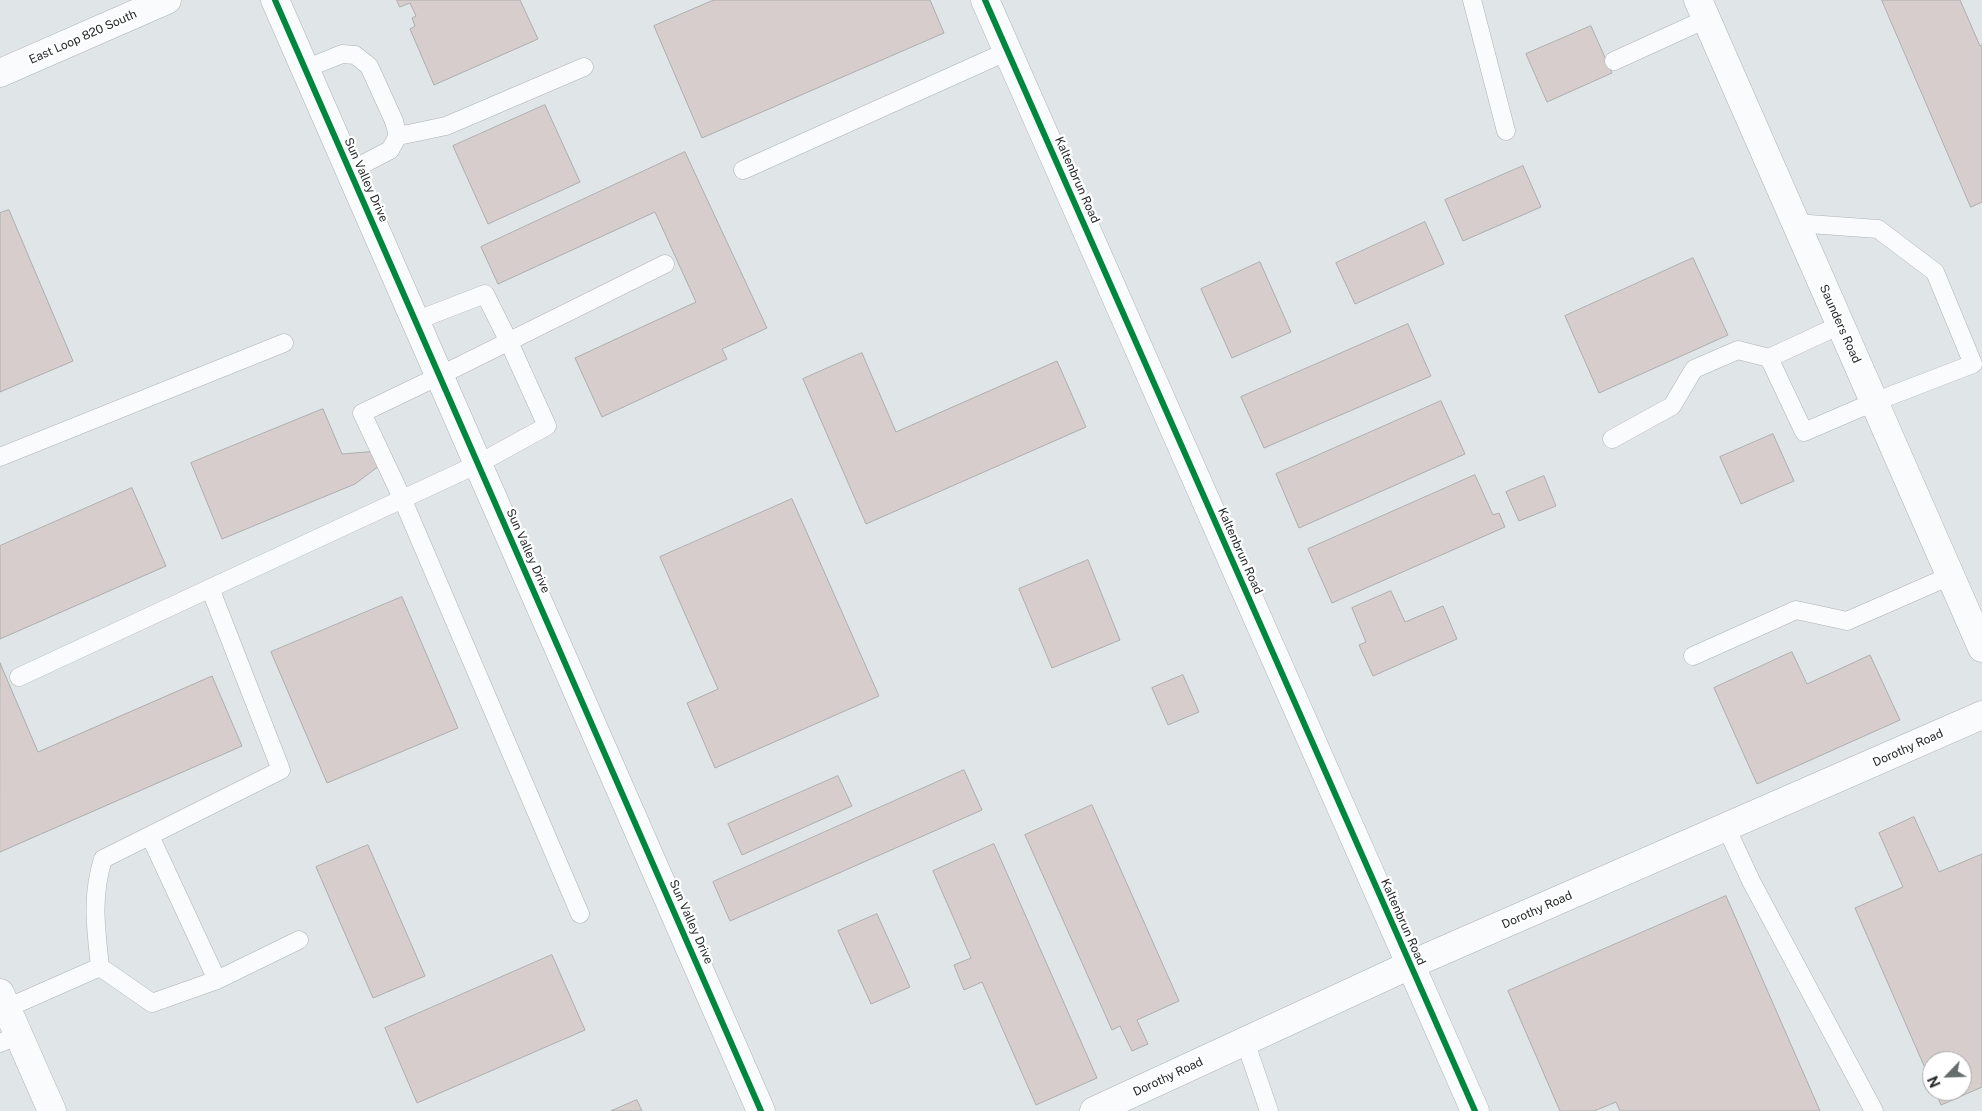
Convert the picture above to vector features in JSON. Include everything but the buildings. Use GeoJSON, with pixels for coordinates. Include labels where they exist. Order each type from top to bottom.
{"type":"FeatureCollection","features":[{"type":"Feature","properties":{"kind":"street","name":"East Loop 820 South"},"geometry":{"type":"LineString","coordinates":[[0,73],[166,0]]}},
{"type":"Feature","properties":{"kind":"street","name":"Sun Valley Drive"},"geometry":{"type":"LineString","coordinates":[[275,0],[761,1111]]}},
{"type":"Feature","properties":{"kind":"street","name":"Kaltenbrun Road"},"geometry":{"type":"LineString","coordinates":[[985,0],[1474,1111]]}},
{"type":"Feature","properties":{"kind":"street","name":"Saunders Road"},"geometry":{"type":"LineString","coordinates":[[1702,10],[1982,648]]}},
{"type":"Feature","properties":{"kind":"street","name":"Dorothy Road"},"geometry":{"type":"LineString","coordinates":[[1094,1111],[1410,965],[1982,715]]}},
{"type":"Feature","properties":{"kind":"street"},"geometry":{"type":"LineString","coordinates":[[4,1001],[9,1039],[52,1111]]}},
{"type":"Feature","properties":{"kind":"lane"},"geometry":{"type":"LineString","coordinates":[[1472,0],[1506,131]]}},
{"type":"Feature","properties":{"kind":"lane"},"geometry":{"type":"LineString","coordinates":[[1614,61],[1702,10]]}},
{"type":"Feature","properties":{"kind":"lane"},"geometry":{"type":"LineString","coordinates":[[743,170],[1008,51]]}},
{"type":"Feature","properties":{"kind":"lane"},"geometry":{"type":"LineString","coordinates":[[305,69],[342,54],[355,55],[369,66],[394,121],[398,136],[390,150],[350,171]]}},
{"type":"Feature","properties":{"kind":"lane"},"geometry":{"type":"LineString","coordinates":[[398,136],[446,126],[584,67]]}},
{"type":"Feature","properties":{"kind":"lane"},"geometry":{"type":"LineString","coordinates":[[1769,358],[1804,432],[1874,402],[1973,364],[1935,272],[1878,229],[1795,223]]}},
{"type":"Feature","properties":{"kind":"lane"},"geometry":{"type":"LineString","coordinates":[[580,914],[402,498],[362,413],[665,264]]}},
{"type":"Feature","properties":{"kind":"lane"},"geometry":{"type":"LineString","coordinates":[[19,677],[478,464],[547,426],[485,294],[416,321]]}},
{"type":"Feature","properties":{"kind":"lane"},"geometry":{"type":"LineString","coordinates":[[1612,439],[1672,406],[1694,369],[1738,350],[1769,358],[1840,325]]}},
{"type":"Feature","properties":{"kind":"lane"},"geometry":{"type":"LineString","coordinates":[[0,457],[284,343]]}},
{"type":"Feature","properties":{"kind":"lane"},"geometry":{"type":"LineString","coordinates":[[1693,656],[1796,610],[1847,621],[1950,576]]}},
{"type":"Feature","properties":{"kind":"lane"},"geometry":{"type":"LineString","coordinates":[[100,967],[95,911],[97,880],[103,859],[281,770],[210,588]]}},
{"type":"Feature","properties":{"kind":"lane"},"geometry":{"type":"LineString","coordinates":[[1726,827],[1751,881],[1874,1111]]}},
{"type":"Feature","properties":{"kind":"lane"},"geometry":{"type":"LineString","coordinates":[[150,836],[217,980]]}},
{"type":"Feature","properties":{"kind":"lane"},"geometry":{"type":"LineString","coordinates":[[100,967],[152,1003],[217,980],[299,940]]}},
{"type":"Feature","properties":{"kind":"lane"},"geometry":{"type":"LineString","coordinates":[[4,1001],[100,967]]}},
{"type":"Feature","properties":{"kind":"lane"},"geometry":{"type":"LineString","coordinates":[[1245,1041],[1269,1111]]}},
{"type":"Feature","properties":{"kind":"cycle path"},"geometry":{"type":"LineString","coordinates":[[275,0],[761,1111]]}},
{"type":"Feature","properties":{"kind":"cycle path"},"geometry":{"type":"LineString","coordinates":[[985,0],[1475,1111]]}}]}
